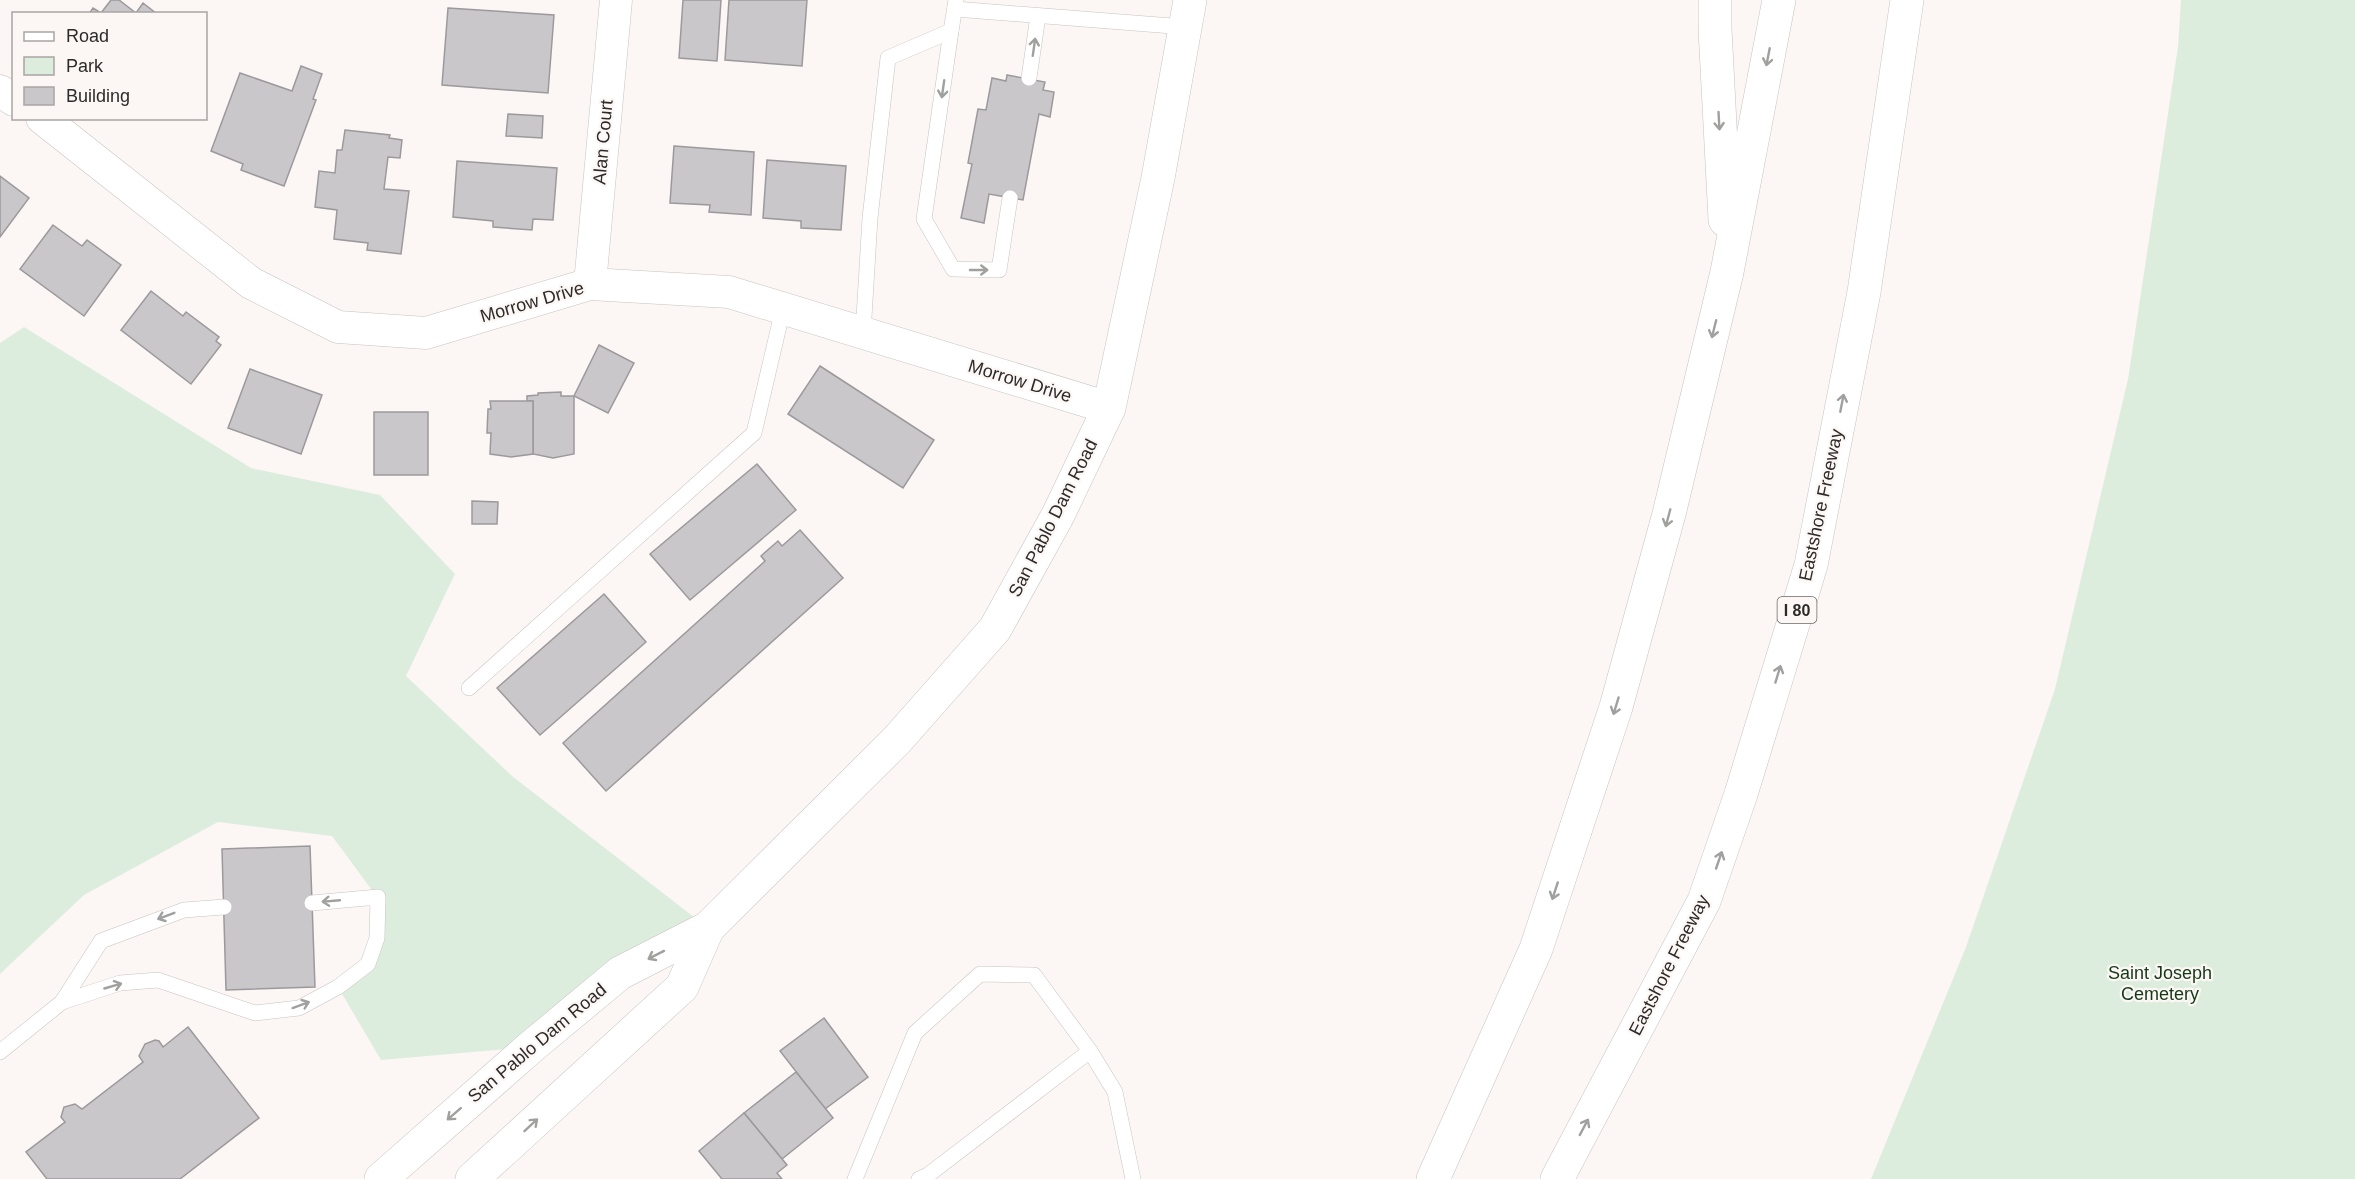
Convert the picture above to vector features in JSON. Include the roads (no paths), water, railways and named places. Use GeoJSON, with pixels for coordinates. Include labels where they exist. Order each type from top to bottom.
{"type":"FeatureCollection","features":[{"type":"Feature","properties":{"kind":"main road"},"geometry":{"type":"LineString","coordinates":[[1715,0],[1727,272]]}},
{"type":"Feature","properties":{"kind":"main road"},"geometry":{"type":"LineString","coordinates":[[1433,1179],[1536,948],[1612,718],[1669,514],[1727,272],[1779,0]]}},
{"type":"Feature","properties":{"kind":"main road","name":"Eastshore Freeway"},"geometry":{"type":"LineString","coordinates":[[1557,1179],[1704,901],[1741,794],[1810,565],[1864,292],[1907,0]]}},
{"type":"Feature","properties":{"kind":"main road","name":"San Pablo Dam Road"},"geometry":{"type":"LineString","coordinates":[[381,1179],[531,1047],[620,973],[708,928],[897,740],[995,629],[1059,515],[1109,408],[1158,178],[1187,14]]}},
{"type":"Feature","properties":{"kind":"main road","name":"San Pablo Dam Road"},"geometry":{"type":"LineString","coordinates":[[472,1179],[682,987],[708,928]]}},
{"type":"Feature","properties":{"kind":"street","name":"Alan Court"},"geometry":{"type":"LineString","coordinates":[[590,284],[616,0]]}},
{"type":"Feature","properties":{"kind":"street","name":"Morrow Drive"},"geometry":{"type":"LineString","coordinates":[[45,120],[251,283],[338,327],[426,333],[590,284],[729,292],[1109,408]]}},
{"type":"Feature","properties":{"kind":"lane"},"geometry":{"type":"LineString","coordinates":[[1010,198],[999,270],[953,270],[924,219],[956,4],[1038,16],[1187,14]]}},
{"type":"Feature","properties":{"kind":"lane"},"geometry":{"type":"LineString","coordinates":[[1029,78],[1038,16]]}},
{"type":"Feature","properties":{"kind":"lane"},"geometry":{"type":"LineString","coordinates":[[863,334],[870,218],[888,58],[951,31]]}},
{"type":"Feature","properties":{"kind":"lane"},"geometry":{"type":"LineString","coordinates":[[469,688],[754,433],[783,309]]}},
{"type":"Feature","properties":{"kind":"lane"},"geometry":{"type":"LineString","coordinates":[[62,1002],[120,983],[158,980],[255,1013],[299,1008],[338,987],[368,964],[377,938],[378,897],[312,903]]}},
{"type":"Feature","properties":{"kind":"lane"},"geometry":{"type":"LineString","coordinates":[[0,1052],[62,1002],[101,941],[183,910],[224,907]]}},
{"type":"Feature","properties":{"kind":"lane"},"geometry":{"type":"LineString","coordinates":[[855,1179],[915,1033],[980,974],[1034,975],[1090,1051],[1115,1092],[1133,1179]]}},
{"type":"Feature","properties":{"kind":"lane"},"geometry":{"type":"LineString","coordinates":[[919,1179],[928,1175],[1090,1051]]}},
{"type":"Feature","properties":{"kind":"park label","name":"Saint Joseph Cemetery"},"geometry":{"type":"Point","coordinates":[2160,983]}}]}
